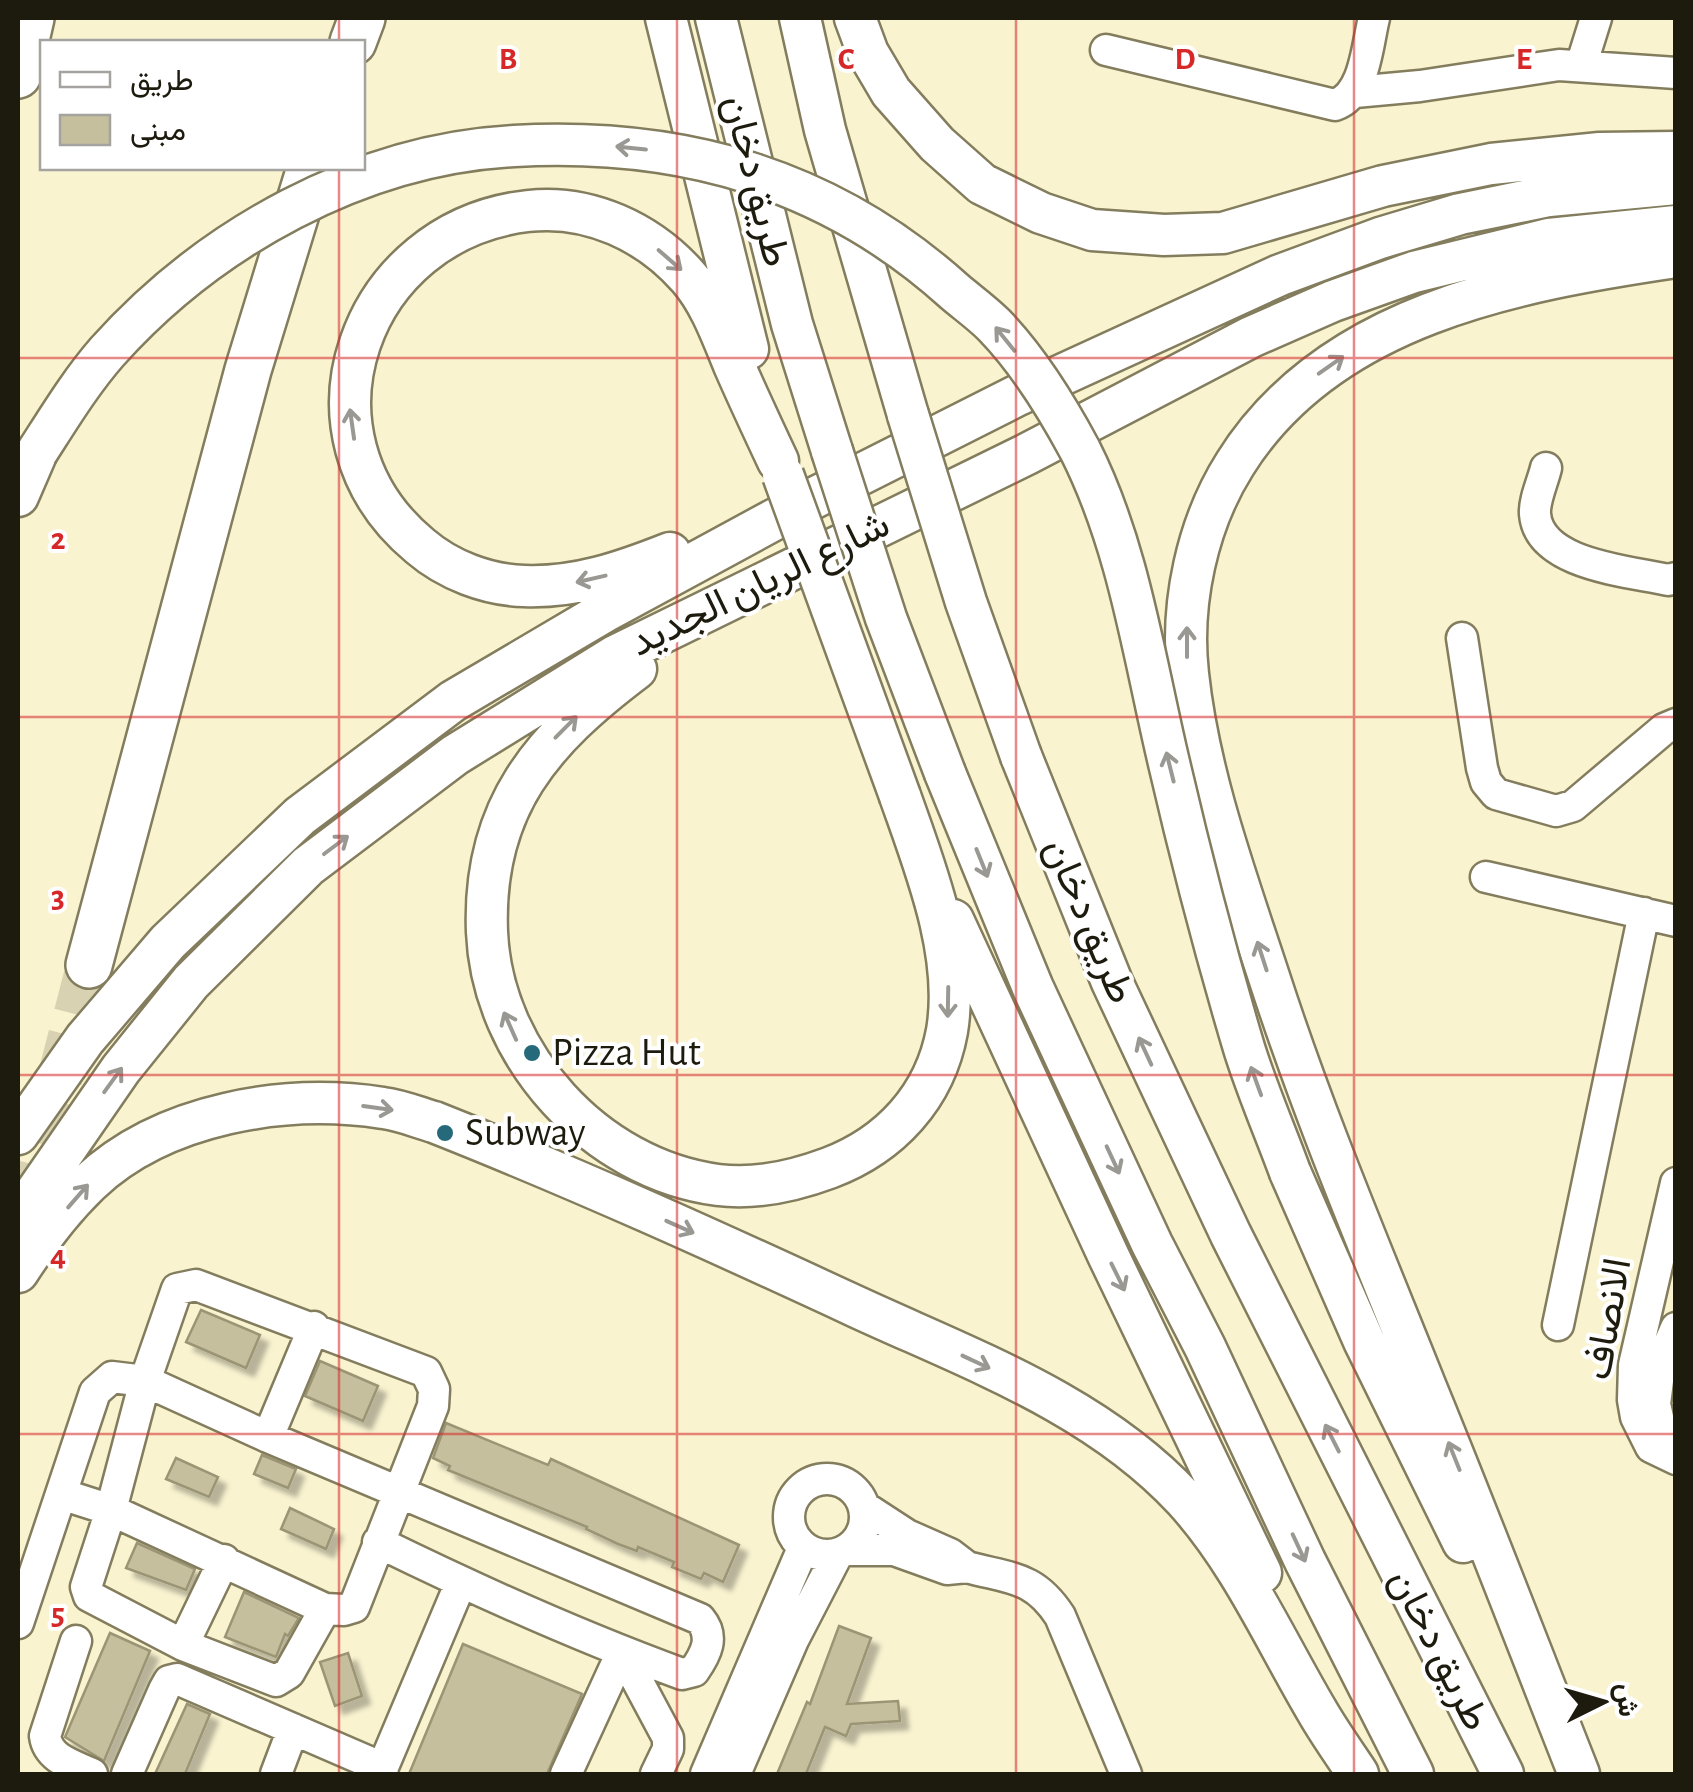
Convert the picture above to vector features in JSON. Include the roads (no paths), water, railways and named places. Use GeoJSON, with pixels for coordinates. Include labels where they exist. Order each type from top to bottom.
{"type":"FeatureCollection","features":[{"type":"Feature","properties":{"kind":"highway"},"geometry":{"type":"LineString","coordinates":[[18,74],[30,18]]}},
{"type":"Feature","properties":{"kind":"highway"},"geometry":{"type":"LineString","coordinates":[[89,965],[248,370],[309,170]]}},
{"type":"Feature","properties":{"kind":"main road"},"geometry":{"type":"LineString","coordinates":[[666,18],[734,298],[915,839],[944,952],[949,998],[940,1058],[910,1112],[888,1137],[858,1157],[803,1178],[749,1186],[720,1185],[640,1160],[592,1130],[532,1067],[504,1016],[488,946],[486,902],[491,865],[517,788],[568,723],[652,657],[744,602],[798,563]]}},
{"type":"Feature","properties":{"kind":"main road","name":"طريق دخان"},"geometry":{"type":"LineString","coordinates":[[716,18],[792,324],[886,618],[945,773],[1034,988],[1152,1244],[1413,1774]]}},
{"type":"Feature","properties":{"kind":"main road","name":"طريق دخان"},"geometry":{"type":"LineString","coordinates":[[800,18],[825,130],[908,416],[966,602],[1021,756],[1112,982],[1231,1235],[1503,1774]]}},
{"type":"Feature","properties":{"kind":"main road"},"geometry":{"type":"LineString","coordinates":[[856,18],[868,53],[891,92],[937,144],[982,184],[1041,213],[1092,230],[1164,235],[1223,233],[1383,186],[1492,164],[1600,152],[1676,152]]}},
{"type":"Feature","properties":{"kind":"main road"},"geometry":{"type":"LineString","coordinates":[[18,496],[38,452],[104,356],[146,310],[208,258],[316,198],[437,155],[560,144],[674,152],[742,168],[825,202],[885,235],[924,263],[994,326],[1026,364],[1081,452],[1106,509],[1127,578],[1170,768],[1246,1052],[1290,1172],[1364,1341],[1578,1774]]}},
{"type":"Feature","properties":{"kind":"main road","name":"شارع الريان الجديد"},"geometry":{"type":"LineString","coordinates":[[18,1134],[85,1039],[168,942],[300,816],[453,701],[604,612],[792,478],[1106,354],[1280,275],[1380,238],[1460,214],[1549,196],[1676,184]]}},
{"type":"Feature","properties":{"kind":"main road"},"geometry":{"type":"LineString","coordinates":[[561,209],[586,214],[635,234],[692,280],[792,478],[595,580],[524,586],[480,578],[428,552],[403,532],[385,510],[361,467],[348,398],[359,346],[391,283],[434,244],[496,216],[561,209]]}},
{"type":"Feature","properties":{"kind":"main road","name":"شارع الريان الجديد"},"geometry":{"type":"LineString","coordinates":[[18,1218],[120,1070],[191,982],[308,866],[456,755],[599,666],[798,563],[1027,454],[1251,336],[1333,301],[1414,272],[1549,239],[1676,226]]}},
{"type":"Feature","properties":{"kind":"main road"},"geometry":{"type":"LineString","coordinates":[[1578,1774],[1286,1031],[1240,890],[1196,734],[1187,670],[1187,609],[1196,558],[1215,502],[1234,466],[1259,431],[1330,364],[1391,329],[1433,311],[1609,267],[1676,256]]}},
{"type":"Feature","properties":{"kind":"main road"},"geometry":{"type":"LineString","coordinates":[[915,839],[1109,1257],[1358,1774]]}},
{"type":"Feature","properties":{"kind":"main road"},"geometry":{"type":"LineString","coordinates":[[18,1272],[35,1244],[90,1182],[144,1144],[177,1130],[219,1116],[281,1105],[385,1108],[434,1122],[780,1271],[1042,1393],[1140,1458],[1184,1500],[1214,1538],[1358,1774]]}},
{"type":"Feature","properties":{"kind":"street"},"geometry":{"type":"LineString","coordinates":[[1106,50],[1335,105],[1346,102],[1355,92],[1374,18]]}},
{"type":"Feature","properties":{"kind":"street"},"geometry":{"type":"LineString","coordinates":[[1580,66],[1596,18]]}},
{"type":"Feature","properties":{"kind":"street"},"geometry":{"type":"LineString","coordinates":[[1355,92],[1559,65],[1676,73]]}},
{"type":"Feature","properties":{"kind":"street"},"geometry":{"type":"LineString","coordinates":[[1546,468],[1535,514],[1543,538],[1563,555],[1668,580],[1676,578]]}},
{"type":"Feature","properties":{"kind":"street"},"geometry":{"type":"LineString","coordinates":[[1462,638],[1482,768],[1486,782],[1496,794],[1556,811],[1573,806],[1664,729],[1676,724]]}},
{"type":"Feature","properties":{"kind":"street"},"geometry":{"type":"LineString","coordinates":[[1486,877],[1676,920]]}},
{"type":"Feature","properties":{"kind":"street"},"geometry":{"type":"LineString","coordinates":[[1558,1325],[1644,913]]}},
{"type":"Feature","properties":{"kind":"street","name":"الانصاف"},"geometry":{"type":"LineString","coordinates":[[1671,1458],[1652,1448],[1636,1417],[1633,1400],[1634,1365],[1676,1183]]}},
{"type":"Feature","properties":{"kind":"street"},"geometry":{"type":"LineString","coordinates":[[61,1494],[110,1510],[325,1609],[344,1610],[354,1606],[433,1406],[434,1389],[426,1372],[196,1286],[177,1289],[144,1381],[110,1510],[87,1578],[90,1596],[183,1645],[276,1681],[289,1674],[325,1609]]}},
{"type":"Feature","properties":{"kind":"street"},"geometry":{"type":"LineString","coordinates":[[268,1437],[314,1327]]}},
{"type":"Feature","properties":{"kind":"street","name":"الانصاف"},"geometry":{"type":"LineString","coordinates":[[1671,1458],[1655,1404],[1660,1366],[1676,1328]]}},
{"type":"Feature","properties":{"kind":"street"},"geometry":{"type":"LineString","coordinates":[[18,1623],[95,1392],[112,1377],[144,1381],[700,1619],[707,1627],[709,1640],[704,1656],[694,1671],[682,1674],[622,1652],[378,1542]]}},
{"type":"Feature","properties":{"kind":"street"},"geometry":{"type":"LineString","coordinates":[[967,1567],[864,1507],[851,1487],[841,1481],[817,1480],[806,1485],[791,1504],[790,1528],[803,1548],[814,1554],[894,1550],[947,1569],[967,1567],[1026,1583],[1045,1593],[1060,1616],[1126,1774]]}},
{"type":"Feature","properties":{"kind":"street"},"geometry":{"type":"LineString","coordinates":[[735,1774],[793,1640],[843,1552],[863,1531],[864,1507]]}},
{"type":"Feature","properties":{"kind":"street"},"geometry":{"type":"LineString","coordinates":[[706,1774],[803,1548]]}},
{"type":"Feature","properties":{"kind":"street"},"geometry":{"type":"LineString","coordinates":[[183,1645],[224,1560]]}},
{"type":"Feature","properties":{"kind":"street"},"geometry":{"type":"LineString","coordinates":[[128,1774],[164,1690],[177,1678],[382,1771],[461,1582]]}},
{"type":"Feature","properties":{"kind":"street"},"geometry":{"type":"LineString","coordinates":[[76,1641],[45,1736],[46,1748],[92,1774]]}},
{"type":"Feature","properties":{"kind":"street"},"geometry":{"type":"LineString","coordinates":[[566,1774],[622,1652]]}},
{"type":"Feature","properties":{"kind":"street"},"geometry":{"type":"LineString","coordinates":[[622,1652],[668,1738],[668,1749],[656,1774]]}},
{"type":"Feature","properties":{"kind":"street"},"geometry":{"type":"LineString","coordinates":[[276,1774],[293,1729]]}},
{"type":"Feature","properties":{"kind":"tunnel"},"geometry":{"type":"LineString","coordinates":[[26,1209],[89,965]]}},
{"type":"Feature","properties":{"kind":"place","name":"Pizza Hut"},"geometry":{"type":"Point","coordinates":[532,1053]}},
{"type":"Feature","properties":{"kind":"place","name":"Subway"},"geometry":{"type":"Point","coordinates":[445,1133]}}]}
